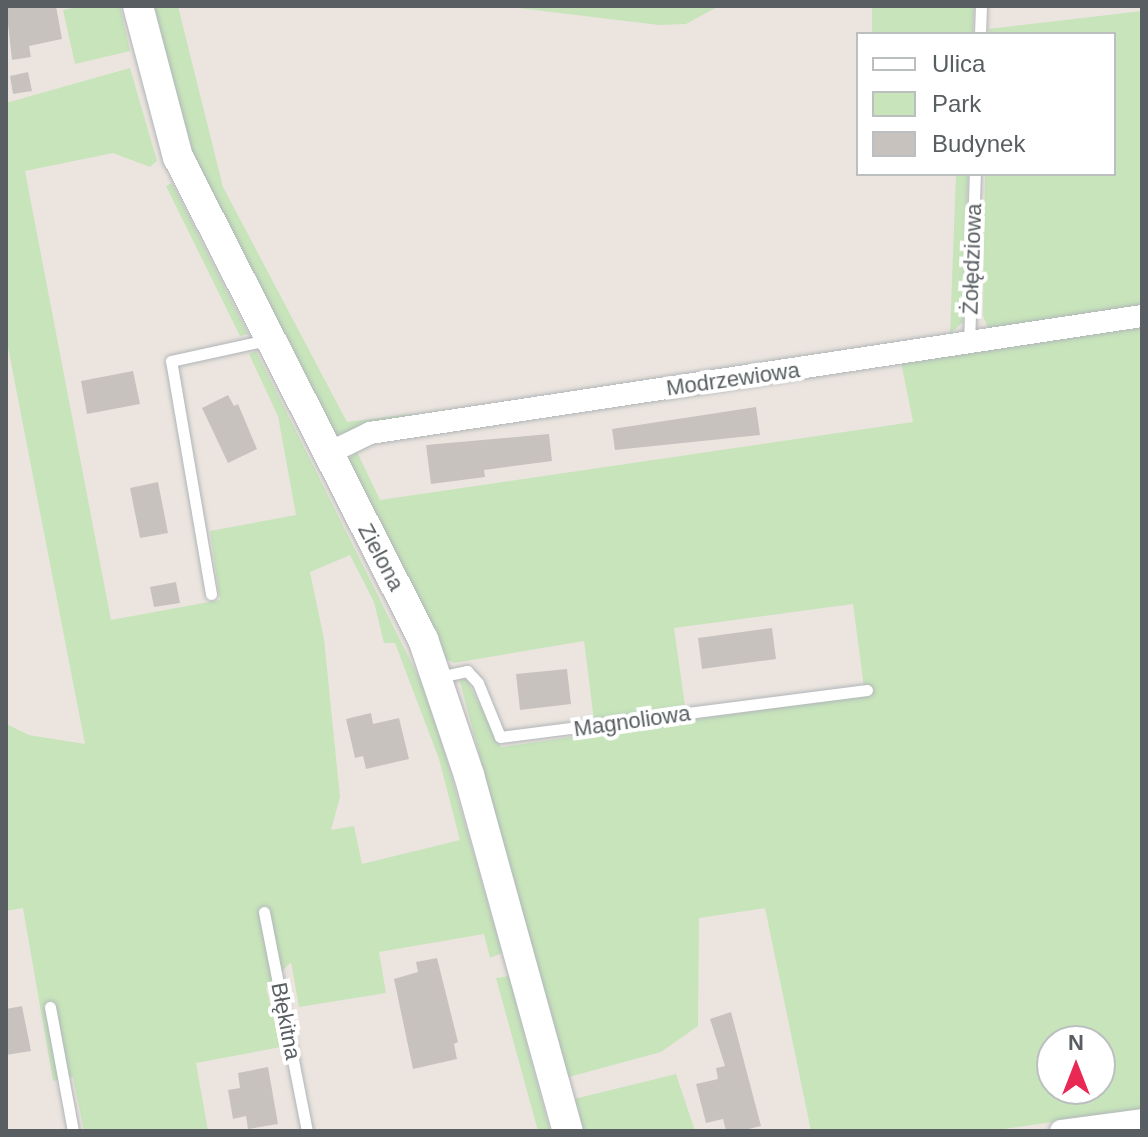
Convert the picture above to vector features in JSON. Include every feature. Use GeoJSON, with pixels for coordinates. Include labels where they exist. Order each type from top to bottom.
{"type":"FeatureCollection","features":[{"type":"Feature","properties":{"kind":"street","name":"Zielona"},"geometry":{"type":"LineString","coordinates":[[138,6],[178,157],[423,639],[438,677],[568,1131]]}},
{"type":"Feature","properties":{"kind":"street","name":"Modrzewiowa"},"geometry":{"type":"LineString","coordinates":[[327,454],[370,433],[1142,316]]}},
{"type":"Feature","properties":{"kind":"street"},"geometry":{"type":"LineString","coordinates":[[1061,1131],[1142,1120]]}},
{"type":"Feature","properties":{"kind":"lane"},"geometry":{"type":"LineString","coordinates":[[980,32],[981,6]]}},
{"type":"Feature","properties":{"kind":"lane","name":"Żołędziowa"},"geometry":{"type":"LineString","coordinates":[[969,344],[975,176]]}},
{"type":"Feature","properties":{"kind":"lane"},"geometry":{"type":"LineString","coordinates":[[211,594],[171,361],[268,339]]}},
{"type":"Feature","properties":{"kind":"lane","name":"Magnoliowa"},"geometry":{"type":"LineString","coordinates":[[438,677],[467,671],[478,683],[500,737],[867,690]]}},
{"type":"Feature","properties":{"kind":"lane","name":"Błękitna"},"geometry":{"type":"LineString","coordinates":[[264,912],[307,1131]]}},
{"type":"Feature","properties":{"kind":"lane"},"geometry":{"type":"LineString","coordinates":[[50,1007],[73,1131]]}},
{"type":"Feature","properties":{"kind":"green space"},"geometry":{"type":"Polygon","coordinates":[[[82,6],[120,6],[130,51],[75,64],[63,10],[82,6]]]}},
{"type":"Feature","properties":{"kind":"green space"},"geometry":{"type":"Polygon","coordinates":[[[150,6],[178,6],[223,187],[347,422],[418,413],[335,436],[196,169],[150,6]]]}},
{"type":"Feature","properties":{"kind":"green space"},"geometry":{"type":"Polygon","coordinates":[[[502,6],[719,6],[686,24],[659,25],[502,6]]]}},
{"type":"Feature","properties":{"kind":"green space"},"geometry":{"type":"Polygon","coordinates":[[[872,6],[974,6],[973,32],[872,32],[872,6]]]}},
{"type":"Feature","properties":{"kind":"green space"},"geometry":{"type":"Polygon","coordinates":[[[1142,11],[1142,305],[989,330],[983,316],[985,176],[1116,176],[1116,32],[989,32],[989,29],[1142,11]]]}},
{"type":"Feature","properties":{"kind":"green space"},"geometry":{"type":"Polygon","coordinates":[[[130,68],[157,161],[150,167],[113,153],[25,171],[111,620],[220,600],[210,531],[296,515],[278,416],[249,354],[256,351],[429,698],[502,953],[490,958],[484,934],[379,952],[386,993],[299,1007],[291,962],[266,988],[281,1047],[196,1063],[208,1131],[84,1131],[73,1077],[53,1081],[23,908],[6,911],[6,724],[29,735],[85,744],[6,337],[6,103],[130,68]],[[350,555],[310,572],[324,639],[340,797],[331,830],[354,826],[362,864],[460,840],[439,759],[395,643],[384,643],[374,602],[350,555]]]}},
{"type":"Feature","properties":{"kind":"green space"},"geometry":{"type":"Polygon","coordinates":[[[956,176],[968,176],[963,322],[950,334],[956,176]]]}},
{"type":"Feature","properties":{"kind":"green space"},"geometry":{"type":"Polygon","coordinates":[[[172,183],[248,334],[240,336],[166,186],[172,183]]]}},
{"type":"Feature","properties":{"kind":"green space"},"geometry":{"type":"Polygon","coordinates":[[[1142,323],[1142,1109],[990,1131],[811,1131],[765,908],[699,918],[698,1026],[661,1052],[565,1078],[459,678],[467,680],[501,747],[865,695],[853,604],[674,628],[685,706],[594,720],[584,641],[454,663],[443,657],[347,461],[357,452],[380,500],[913,422],[901,362],[1142,323]]]}},
{"type":"Feature","properties":{"kind":"green space"},"geometry":{"type":"Polygon","coordinates":[[[509,976],[550,1131],[538,1131],[496,978],[509,976]]]}},
{"type":"Feature","properties":{"kind":"green space"},"geometry":{"type":"Polygon","coordinates":[[[676,1074],[695,1131],[579,1131],[570,1100],[676,1074]]]}},
{"type":"Feature","properties":{"kind":"building"},"geometry":{"type":"Polygon","coordinates":[[[6,6],[56,6],[62,39],[29,46],[31,57],[12,60],[6,6]]]}},
{"type":"Feature","properties":{"kind":"building"},"geometry":{"type":"Polygon","coordinates":[[[28,72],[32,91],[13,94],[10,76],[28,72]]]}},
{"type":"Feature","properties":{"kind":"building"},"geometry":{"type":"Polygon","coordinates":[[[133,371],[140,404],[87,414],[81,381],[133,371]]]}},
{"type":"Feature","properties":{"kind":"building"},"geometry":{"type":"Polygon","coordinates":[[[228,395],[234,406],[238,404],[257,449],[228,463],[202,408],[228,395]]]}},
{"type":"Feature","properties":{"kind":"building"},"geometry":{"type":"Polygon","coordinates":[[[756,407],[760,435],[615,450],[612,429],[756,407]]]}},
{"type":"Feature","properties":{"kind":"building"},"geometry":{"type":"Polygon","coordinates":[[[549,434],[552,461],[484,470],[485,477],[431,484],[426,445],[549,434]]]}},
{"type":"Feature","properties":{"kind":"building"},"geometry":{"type":"Polygon","coordinates":[[[158,482],[168,533],[140,538],[130,488],[158,482]]]}},
{"type":"Feature","properties":{"kind":"building"},"geometry":{"type":"Polygon","coordinates":[[[176,582],[180,603],[154,607],[150,587],[176,582]]]}},
{"type":"Feature","properties":{"kind":"building"},"geometry":{"type":"Polygon","coordinates":[[[772,628],[776,659],[702,669],[698,638],[772,628]]]}},
{"type":"Feature","properties":{"kind":"building"},"geometry":{"type":"Polygon","coordinates":[[[567,669],[571,704],[520,710],[516,674],[567,669]]]}},
{"type":"Feature","properties":{"kind":"building"},"geometry":{"type":"Polygon","coordinates":[[[371,713],[373,724],[399,718],[409,759],[366,769],[363,756],[355,758],[346,719],[371,713]]]}},
{"type":"Feature","properties":{"kind":"building"},"geometry":{"type":"Polygon","coordinates":[[[437,958],[458,1042],[454,1044],[457,1059],[413,1069],[394,979],[418,972],[416,962],[437,958]]]}},
{"type":"Feature","properties":{"kind":"building"},"geometry":{"type":"Polygon","coordinates":[[[22,1006],[31,1051],[6,1055],[6,1009],[22,1006]]]}},
{"type":"Feature","properties":{"kind":"building"},"geometry":{"type":"Polygon","coordinates":[[[731,1012],[761,1126],[740,1131],[726,1131],[723,1119],[706,1123],[696,1084],[718,1079],[716,1068],[725,1066],[710,1019],[731,1012]]]}},
{"type":"Feature","properties":{"kind":"building"},"geometry":{"type":"Polygon","coordinates":[[[268,1067],[278,1124],[248,1129],[246,1116],[233,1119],[228,1090],[240,1088],[238,1073],[268,1067]]]}}]}
